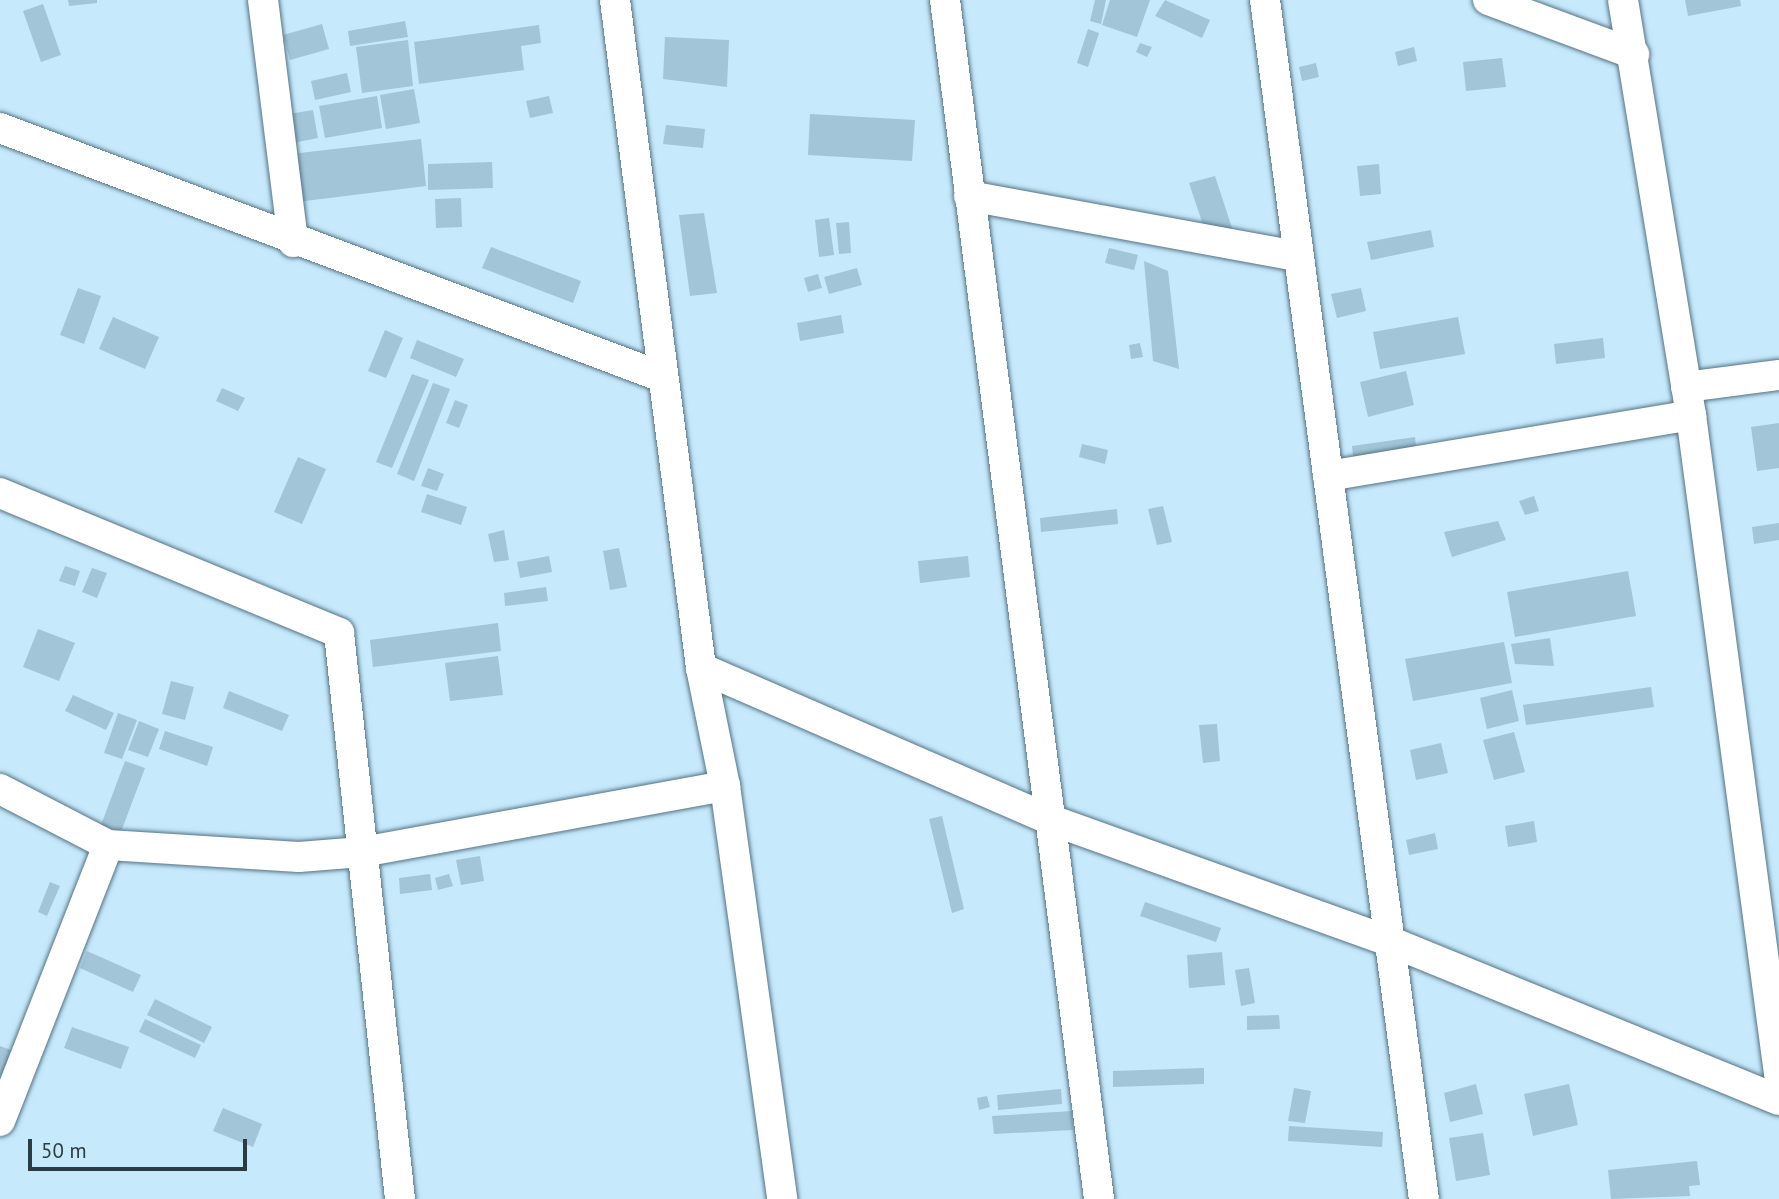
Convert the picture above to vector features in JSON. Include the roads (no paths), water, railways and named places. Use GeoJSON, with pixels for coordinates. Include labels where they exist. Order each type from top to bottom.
{"type":"FeatureCollection","features":[{"type":"Feature","properties":{"kind":"street"},"geometry":{"type":"LineString","coordinates":[[263,0],[293,242]]}},
{"type":"Feature","properties":{"kind":"street"},"geometry":{"type":"LineString","coordinates":[[615,0],[701,668],[725,786],[782,1199]]}},
{"type":"Feature","properties":{"kind":"street"},"geometry":{"type":"LineString","coordinates":[[945,0],[1099,1199]]}},
{"type":"Feature","properties":{"kind":"street"},"geometry":{"type":"LineString","coordinates":[[1265,0],[1297,256],[1394,943],[1424,1199]]}},
{"type":"Feature","properties":{"kind":"street"},"geometry":{"type":"LineString","coordinates":[[1488,0],[1634,54]]}},
{"type":"Feature","properties":{"kind":"street"},"geometry":{"type":"LineString","coordinates":[[1623,0],[1689,401],[1779,1074]]}},
{"type":"Feature","properties":{"kind":"street"},"geometry":{"type":"LineString","coordinates":[[0,128],[293,242],[662,377]]}},
{"type":"Feature","properties":{"kind":"street"},"geometry":{"type":"LineString","coordinates":[[969,196],[1297,256]]}},
{"type":"Feature","properties":{"kind":"street"},"geometry":{"type":"LineString","coordinates":[[1328,476],[1689,401],[1779,375]]}},
{"type":"Feature","properties":{"kind":"street"},"geometry":{"type":"LineString","coordinates":[[0,493],[339,633],[400,1199]]}},
{"type":"Feature","properties":{"kind":"street"},"geometry":{"type":"LineString","coordinates":[[701,668],[1051,820],[1394,943],[1779,1100]]}},
{"type":"Feature","properties":{"kind":"street"},"geometry":{"type":"LineString","coordinates":[[0,789],[108,845],[224,856],[362,852],[725,786]]}},
{"type":"Feature","properties":{"kind":"street"},"geometry":{"type":"LineString","coordinates":[[0,1121],[108,845]]}}]}
